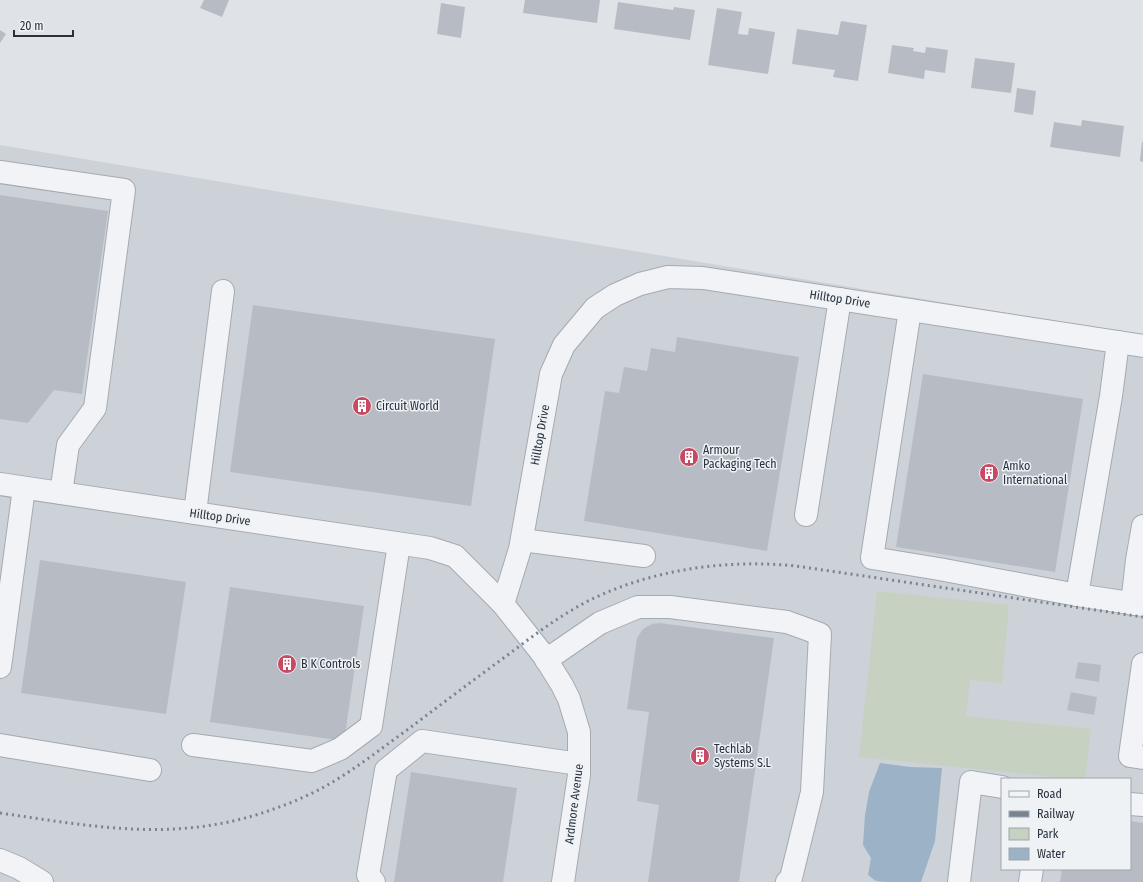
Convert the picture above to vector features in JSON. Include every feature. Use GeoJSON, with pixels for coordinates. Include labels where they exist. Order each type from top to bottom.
{"type":"FeatureCollection","features":[{"type":"Feature","properties":{"kind":"street"},"geometry":{"type":"LineString","coordinates":[[0,172],[124,190],[95,408],[68,445],[61,494]]}},
{"type":"Feature","properties":{"kind":"street","name":"Hilltop Drive"},"geometry":{"type":"LineString","coordinates":[[0,484],[430,548],[456,556],[503,604],[522,540],[551,374],[564,345],[595,308],[616,295],[640,284],[668,277],[703,278],[1143,346]]}},
{"type":"Feature","properties":{"kind":"street"},"geometry":{"type":"LineString","coordinates":[[195,513],[223,291]]}},
{"type":"Feature","properties":{"kind":"street"},"geometry":{"type":"LineString","coordinates":[[806,515],[840,299]]}},
{"type":"Feature","properties":{"kind":"street"},"geometry":{"type":"LineString","coordinates":[[910,310],[872,558],[1137,605],[1137,560],[1143,526]]}},
{"type":"Feature","properties":{"kind":"street"},"geometry":{"type":"LineString","coordinates":[[1077,595],[1118,342]]}},
{"type":"Feature","properties":{"kind":"street"},"geometry":{"type":"LineString","coordinates":[[0,667],[24,488]]}},
{"type":"Feature","properties":{"kind":"street"},"geometry":{"type":"LineString","coordinates":[[522,540],[644,556]]}},
{"type":"Feature","properties":{"kind":"street"},"geometry":{"type":"LineString","coordinates":[[193,745],[312,761],[340,749],[371,726],[399,544]]}},
{"type":"Feature","properties":{"kind":"street","name":"Ardmore Avenue"},"geometry":{"type":"LineString","coordinates":[[503,604],[546,660],[562,685],[580,732],[579,775],[563,882]]}},
{"type":"Feature","properties":{"kind":"street"},"geometry":{"type":"LineString","coordinates":[[546,660],[600,623],[638,608],[670,607],[787,622],[820,634],[812,792],[791,878],[787,882]]}},
{"type":"Feature","properties":{"kind":"street"},"geometry":{"type":"LineString","coordinates":[[1143,664],[1130,756],[1143,758]]}},
{"type":"Feature","properties":{"kind":"street"},"geometry":{"type":"LineString","coordinates":[[374,882],[368,876],[386,770],[422,741],[579,764]]}},
{"type":"Feature","properties":{"kind":"street"},"geometry":{"type":"LineString","coordinates":[[0,745],[150,770]]}},
{"type":"Feature","properties":{"kind":"street"},"geometry":{"type":"LineString","coordinates":[[960,882],[971,782],[1001,787]]}},
{"type":"Feature","properties":{"kind":"street"},"geometry":{"type":"LineString","coordinates":[[1131,804],[1143,806]]}},
{"type":"Feature","properties":{"kind":"street"},"geometry":{"type":"LineString","coordinates":[[0,860],[19,868],[42,882]]}},
{"type":"Feature","properties":{"kind":"street"},"geometry":{"type":"LineString","coordinates":[[1030,882],[1032,870]]}},
{"type":"Feature","properties":{"kind":"shaded area"},"geometry":{"type":"Polygon","coordinates":[[[0,145],[1143,336],[1143,882],[0,882],[0,145]]]}},
{"type":"Feature","properties":{"kind":"green space"},"geometry":{"type":"Polygon","coordinates":[[[877,591],[1009,605],[1002,683],[970,680],[966,716],[1091,729],[1085,778],[1063,778],[859,757],[877,591]]]}},
{"type":"Feature","properties":{"kind":"water"},"geometry":{"type":"Polygon","coordinates":[[[880,763],[910,767],[942,768],[935,841],[921,882],[876,881],[868,875],[871,858],[863,845],[865,815],[869,792],[880,763]]]}},
{"type":"Feature","properties":{"kind":"building"},"geometry":{"type":"Polygon","coordinates":[[[204,0],[229,0],[222,17],[200,8],[204,0]]]}},
{"type":"Feature","properties":{"kind":"building"},"geometry":{"type":"Polygon","coordinates":[[[525,0],[600,0],[597,23],[523,13],[525,0]]]}},
{"type":"Feature","properties":{"kind":"building"},"geometry":{"type":"Polygon","coordinates":[[[618,2],[673,10],[674,7],[695,10],[690,40],[614,29],[618,2]]]}},
{"type":"Feature","properties":{"kind":"building"},"geometry":{"type":"Polygon","coordinates":[[[441,3],[465,7],[461,38],[437,34],[441,3]]]}},
{"type":"Feature","properties":{"kind":"building"},"geometry":{"type":"Polygon","coordinates":[[[717,8],[742,12],[738,34],[748,35],[749,28],[775,32],[768,74],[708,65],[717,8]]]}},
{"type":"Feature","properties":{"kind":"building"},"geometry":{"type":"Polygon","coordinates":[[[841,21],[867,25],[858,81],[833,77],[835,70],[792,64],[797,29],[838,35],[841,21]]]}},
{"type":"Feature","properties":{"kind":"building"},"geometry":{"type":"Polygon","coordinates":[[[0,30],[6,34],[0,43],[0,30]]]}},
{"type":"Feature","properties":{"kind":"building"},"geometry":{"type":"Polygon","coordinates":[[[892,45],[914,48],[913,51],[925,53],[926,47],[948,50],[945,73],[925,70],[924,79],[888,73],[892,45]]]}},
{"type":"Feature","properties":{"kind":"building"},"geometry":{"type":"Polygon","coordinates":[[[975,58],[1015,63],[1011,93],[971,88],[975,58]]]}},
{"type":"Feature","properties":{"kind":"building"},"geometry":{"type":"Polygon","coordinates":[[[1017,88],[1036,91],[1033,115],[1014,112],[1017,88]]]}},
{"type":"Feature","properties":{"kind":"building"},"geometry":{"type":"Polygon","coordinates":[[[1082,120],[1124,126],[1120,157],[1050,147],[1054,122],[1081,126],[1082,120]]]}},
{"type":"Feature","properties":{"kind":"building"},"geometry":{"type":"Polygon","coordinates":[[[1143,142],[1143,162],[1140,161],[1143,142]]]}},
{"type":"Feature","properties":{"kind":"building"},"geometry":{"type":"Polygon","coordinates":[[[0,195],[108,211],[82,394],[54,390],[28,423],[0,419],[0,195]]]}},
{"type":"Feature","properties":{"kind":"building","name":"Circuit World"},"geometry":{"type":"Polygon","coordinates":[[[253,305],[495,339],[471,506],[230,472],[253,305]]]}},
{"type":"Feature","properties":{"kind":"building","name":"Armour Packaging Tech"},"geometry":{"type":"Polygon","coordinates":[[[677,337],[799,357],[767,551],[584,521],[605,391],[619,393],[624,367],[647,371],[651,348],[675,352],[677,337]]]}},
{"type":"Feature","properties":{"kind":"building","name":"Amko International"},"geometry":{"type":"Polygon","coordinates":[[[923,374],[1083,399],[1055,572],[896,547],[923,374]]]}},
{"type":"Feature","properties":{"kind":"building"},"geometry":{"type":"Polygon","coordinates":[[[40,560],[186,582],[166,714],[21,693],[40,560]]]}},
{"type":"Feature","properties":{"kind":"building","name":"B K Controls"},"geometry":{"type":"Polygon","coordinates":[[[230,587],[364,606],[344,741],[210,722],[230,587]]]}},
{"type":"Feature","properties":{"kind":"building","name":"Techlab Systems S.L"},"geometry":{"type":"Polygon","coordinates":[[[659,623],[774,638],[739,882],[648,882],[659,805],[637,801],[649,712],[627,709],[637,638],[643,629],[652,624],[659,623]]]}},
{"type":"Feature","properties":{"kind":"building"},"geometry":{"type":"Polygon","coordinates":[[[1078,662],[1101,665],[1099,682],[1075,678],[1078,662]]]}},
{"type":"Feature","properties":{"kind":"building"},"geometry":{"type":"Polygon","coordinates":[[[1071,692],[1097,697],[1094,715],[1067,710],[1071,692]]]}},
{"type":"Feature","properties":{"kind":"building"},"geometry":{"type":"Polygon","coordinates":[[[411,772],[517,788],[503,882],[394,882],[411,772]]]}},
{"type":"Feature","properties":{"kind":"building"},"geometry":{"type":"Polygon","coordinates":[[[1131,821],[1143,823],[1143,882],[1060,882],[1062,870],[1131,870],[1131,821]]]}},
{"type":"Feature","properties":{"kind":"railway"},"geometry":{"type":"LineString","coordinates":[[0,813],[66,823],[130,829],[162,829],[226,823],[278,808],[314,792],[351,770],[536,634],[580,605],[641,580],[692,569],[718,565],[744,564],[796,566],[1143,617]]}},
{"type":"Feature","properties":{"kind":"place","name":"Circuit World"},"geometry":{"type":"Point","coordinates":[362,406]}},
{"type":"Feature","properties":{"kind":"place","name":"Armour Packaging Tech"},"geometry":{"type":"Point","coordinates":[689,457]}},
{"type":"Feature","properties":{"kind":"place","name":"Amko International"},"geometry":{"type":"Point","coordinates":[989,473]}},
{"type":"Feature","properties":{"kind":"place","name":"B K Controls"},"geometry":{"type":"Point","coordinates":[287,664]}},
{"type":"Feature","properties":{"kind":"place","name":"Techlab Systems S.L"},"geometry":{"type":"Point","coordinates":[700,756]}}]}
